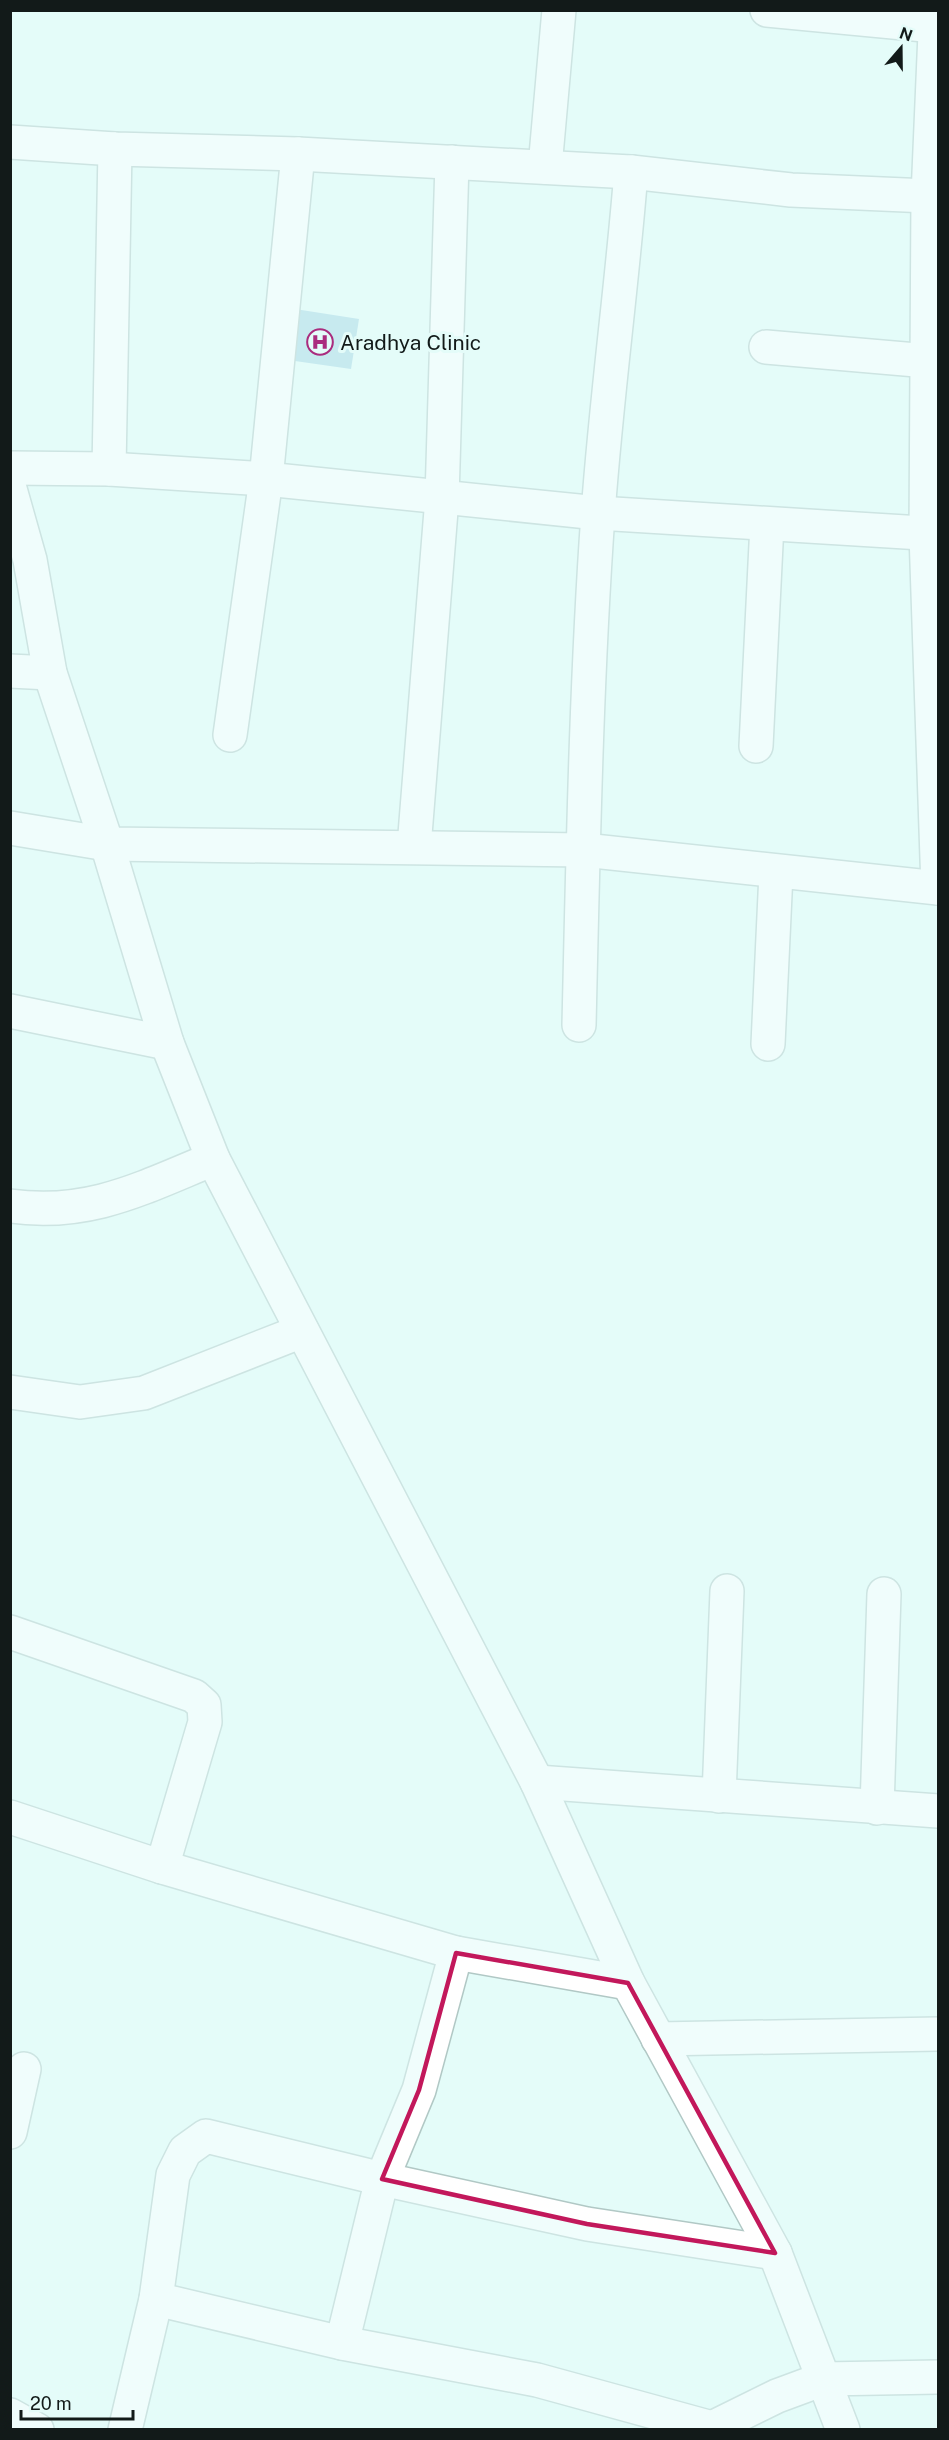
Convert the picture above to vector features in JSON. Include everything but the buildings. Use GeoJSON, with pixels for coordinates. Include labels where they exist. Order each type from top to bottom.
{"type":"FeatureCollection","features":[{"type":"Feature","properties":{"kind":"street"},"geometry":{"type":"LineString","coordinates":[[545,167],[559,10]]}},
{"type":"Feature","properties":{"kind":"street"},"geometry":{"type":"LineString","coordinates":[[10,828],[107,844],[584,850],[776,873],[938,888],[928,361],[934,301],[928,196],[936,18],[767,10]]}},
{"type":"Feature","properties":{"kind":"street"},"geometry":{"type":"LineString","coordinates":[[10,142],[115,149],[298,153],[631,172],[791,190],[928,196]]}},
{"type":"Feature","properties":{"kind":"street"},"geometry":{"type":"LineString","coordinates":[[109,469],[115,149]]}},
{"type":"Feature","properties":{"kind":"street"},"geometry":{"type":"LineString","coordinates":[[230,735],[266,479],[298,153]]}},
{"type":"Feature","properties":{"kind":"street"},"geometry":{"type":"LineString","coordinates":[[414,847],[442,498],[452,162]]}},
{"type":"Feature","properties":{"kind":"street"},"geometry":{"type":"LineString","coordinates":[[579,1026],[598,513],[623,282],[631,172]]}},
{"type":"Feature","properties":{"kind":"street"},"geometry":{"type":"LineString","coordinates":[[766,347],[928,361]]}},
{"type":"Feature","properties":{"kind":"street"},"geometry":{"type":"LineString","coordinates":[[10,468],[109,469],[266,479],[598,513],[932,534]]}},
{"type":"Feature","properties":{"kind":"street"},"geometry":{"type":"LineString","coordinates":[[10,489],[30,560],[50,673],[107,844],[167,1044],[213,1159],[537,1782],[628,1983],[775,2253],[843,2430]]}},
{"type":"Feature","properties":{"kind":"street"},"geometry":{"type":"LineString","coordinates":[[756,746],[767,524]]}},
{"type":"Feature","properties":{"kind":"street"},"geometry":{"type":"LineString","coordinates":[[10,671],[50,673]]}},
{"type":"Feature","properties":{"kind":"street"},"geometry":{"type":"LineString","coordinates":[[768,1044],[776,873]]}},
{"type":"Feature","properties":{"kind":"street"},"geometry":{"type":"LineString","coordinates":[[10,1011],[167,1044]]}},
{"type":"Feature","properties":{"kind":"street"},"geometry":{"type":"LineString","coordinates":[[10,1206],[68,1209],[112,1200],[213,1159]]}},
{"type":"Feature","properties":{"kind":"street"},"geometry":{"type":"LineString","coordinates":[[10,1392],[80,1402],[144,1393],[302,1331]]}},
{"type":"Feature","properties":{"kind":"street"},"geometry":{"type":"LineString","coordinates":[[719,1796],[727,1591]]}},
{"type":"Feature","properties":{"kind":"street"},"geometry":{"type":"LineString","coordinates":[[877,1808],[884,1594]]}},
{"type":"Feature","properties":{"kind":"street"},"geometry":{"type":"LineString","coordinates":[[10,1632],[194,1696],[204,1705],[205,1722],[162,1867]]}},
{"type":"Feature","properties":{"kind":"street"},"geometry":{"type":"LineString","coordinates":[[537,1782],[877,1808],[939,1810]]}},
{"type":"Feature","properties":{"kind":"street"},"geometry":{"type":"LineString","coordinates":[[10,1817],[162,1867],[456,1953],[628,1983]]}},
{"type":"Feature","properties":{"kind":"street"},"geometry":{"type":"LineString","coordinates":[[342,2343],[382,2179],[419,2090],[456,1953]]}},
{"type":"Feature","properties":{"kind":"street"},"geometry":{"type":"LineString","coordinates":[[658,2039],[939,2034]]}},
{"type":"Feature","properties":{"kind":"street"},"geometry":{"type":"LineString","coordinates":[[10,2132],[24,2069]]}},
{"type":"Feature","properties":{"kind":"street"},"geometry":{"type":"LineString","coordinates":[[125,2430],[156,2299],[173,2175],[185,2151],[206,2136],[382,2179],[587,2224],[775,2253]]}},
{"type":"Feature","properties":{"kind":"street"},"geometry":{"type":"LineString","coordinates":[[156,2299],[342,2343],[537,2380],[710,2429],[777,2396],[823,2379],[939,2377]]}},
{"type":"Feature","properties":{"kind":"street"},"geometry":{"type":"LineString","coordinates":[[10,2415],[38,2430]]}},
{"type":"Feature","properties":{"kind":"highlighted area"},"geometry":{"type":"Polygon","coordinates":[[[456,1953],[628,1983],[775,2253],[587,2224],[382,2179],[419,2090],[456,1953]]]}},
{"type":"Feature","properties":{"kind":"place","name":"Aradhya Clinic"},"geometry":{"type":"Point","coordinates":[320,342]}}]}
